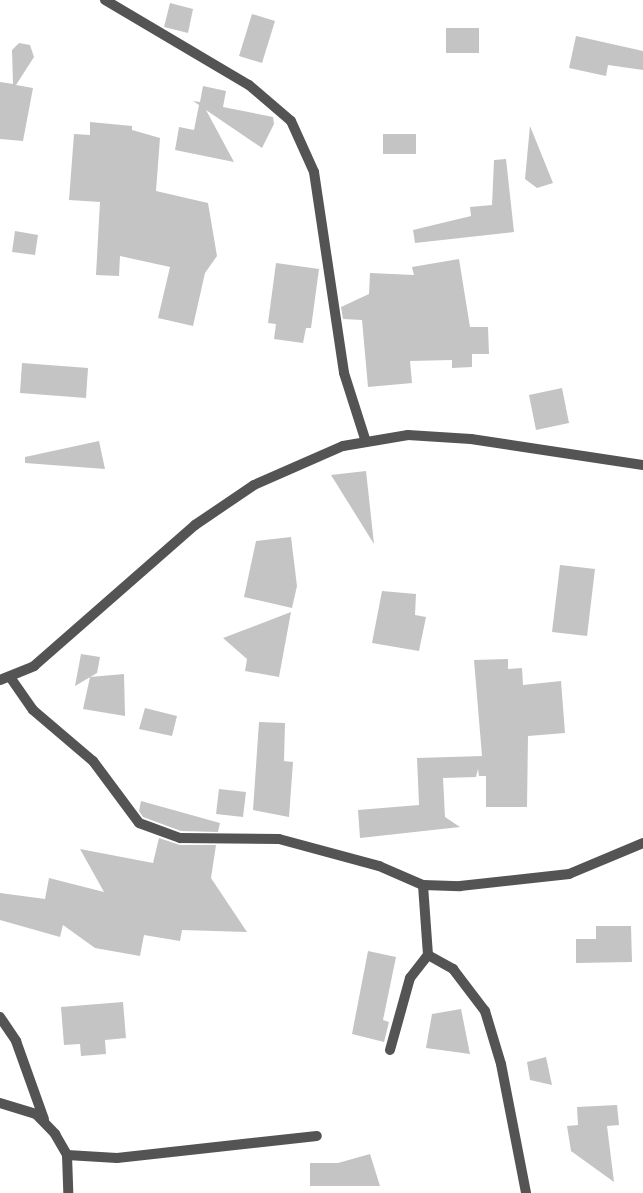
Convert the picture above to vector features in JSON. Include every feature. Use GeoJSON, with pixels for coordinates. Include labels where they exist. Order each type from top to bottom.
{"type":"FeatureCollection","features":[{"type":"Feature","properties":{"kind":"street"},"geometry":{"type":"LineString","coordinates":[[105,0],[249,85],[291,121],[314,172],[344,374],[364,439]]}},
{"type":"Feature","properties":{"kind":"street"},"geometry":{"type":"LineString","coordinates":[[643,465],[471,439],[408,435],[364,439],[254,485],[195,525],[34,666],[5,679],[33,710],[93,761],[139,823],[180,838],[279,838],[378,866],[422,885],[460,886],[569,874],[643,843]]}},
{"type":"Feature","properties":{"kind":"street"},"geometry":{"type":"LineString","coordinates":[[390,1050],[410,978],[428,955],[422,885]]}},
{"type":"Feature","properties":{"kind":"street"},"geometry":{"type":"LineString","coordinates":[[428,955],[454,969],[485,1011],[501,1064],[526,1193]]}},
{"type":"Feature","properties":{"kind":"street"},"geometry":{"type":"LineString","coordinates":[[0,1017],[16,1041],[44,1119],[67,1155],[68,1193]]}},
{"type":"Feature","properties":{"kind":"street"},"geometry":{"type":"LineString","coordinates":[[0,1103],[44,1119]]}},
{"type":"Feature","properties":{"kind":"street"},"geometry":{"type":"LineString","coordinates":[[67,1155],[117,1158],[317,1136]]}},
{"type":"Feature","properties":{"kind":"building"},"geometry":{"type":"Polygon","coordinates":[[[170,3],[193,9],[188,33],[164,27],[170,3]]]}},
{"type":"Feature","properties":{"kind":"building"},"geometry":{"type":"Polygon","coordinates":[[[252,14],[275,21],[262,63],[239,56],[252,14]]]}},
{"type":"Feature","properties":{"kind":"building"},"geometry":{"type":"Polygon","coordinates":[[[446,28],[479,28],[479,53],[446,53],[446,28]]]}},
{"type":"Feature","properties":{"kind":"building"},"geometry":{"type":"Polygon","coordinates":[[[576,36],[643,51],[643,70],[608,65],[606,76],[569,68],[576,36]]]}},
{"type":"Feature","properties":{"kind":"building"},"geometry":{"type":"Polygon","coordinates":[[[19,43],[30,45],[34,57],[16,85],[33,88],[23,141],[0,139],[0,82],[13,84],[12,50],[19,43]]]}},
{"type":"Feature","properties":{"kind":"building"},"geometry":{"type":"Polygon","coordinates":[[[203,86],[226,91],[223,107],[273,117],[274,124],[262,148],[206,110],[234,162],[175,150],[179,127],[194,130],[199,105],[193,101],[200,102],[203,86]]]}},
{"type":"Feature","properties":{"kind":"building"},"geometry":{"type":"Polygon","coordinates":[[[90,122],[132,126],[132,130],[160,138],[156,191],[208,203],[217,256],[205,273],[193,326],[158,318],[170,267],[120,256],[119,276],[96,275],[100,202],[69,200],[74,134],[90,135],[90,122]]]}},
{"type":"Feature","properties":{"kind":"building"},"geometry":{"type":"Polygon","coordinates":[[[530,126],[553,183],[537,188],[525,179],[530,126]]]}},
{"type":"Feature","properties":{"kind":"building"},"geometry":{"type":"Polygon","coordinates":[[[383,134],[416,134],[416,154],[383,154],[383,134]]]}},
{"type":"Feature","properties":{"kind":"building"},"geometry":{"type":"Polygon","coordinates":[[[506,159],[514,232],[415,243],[413,230],[471,216],[470,207],[492,205],[494,160],[506,159]]]}},
{"type":"Feature","properties":{"kind":"building"},"geometry":{"type":"Polygon","coordinates":[[[15,231],[38,235],[35,255],[12,252],[15,231]]]}},
{"type":"Feature","properties":{"kind":"building"},"geometry":{"type":"Polygon","coordinates":[[[459,259],[470,327],[488,327],[489,354],[472,354],[472,367],[452,368],[452,360],[410,361],[412,383],[368,387],[362,320],[343,319],[341,307],[369,294],[370,273],[414,275],[412,267],[459,259]]]}},
{"type":"Feature","properties":{"kind":"building"},"geometry":{"type":"Polygon","coordinates":[[[276,263],[319,269],[311,328],[306,328],[303,343],[274,339],[276,324],[268,323],[276,263]]]}},
{"type":"Feature","properties":{"kind":"building"},"geometry":{"type":"Polygon","coordinates":[[[22,363],[88,368],[86,398],[20,393],[22,363]]]}},
{"type":"Feature","properties":{"kind":"building"},"geometry":{"type":"Polygon","coordinates":[[[562,388],[569,423],[536,430],[529,395],[562,388]]]}},
{"type":"Feature","properties":{"kind":"building"},"geometry":{"type":"Polygon","coordinates":[[[99,441],[105,469],[25,463],[25,457],[99,441]]]}},
{"type":"Feature","properties":{"kind":"building"},"geometry":{"type":"Polygon","coordinates":[[[366,471],[374,544],[331,475],[366,471]]]}},
{"type":"Feature","properties":{"kind":"building"},"geometry":{"type":"Polygon","coordinates":[[[291,537],[297,586],[292,608],[244,597],[256,541],[291,537]]]}},
{"type":"Feature","properties":{"kind":"building"},"geometry":{"type":"Polygon","coordinates":[[[560,565],[595,569],[587,636],[552,632],[560,565]]]}},
{"type":"Feature","properties":{"kind":"building"},"geometry":{"type":"Polygon","coordinates":[[[382,591],[416,594],[415,615],[426,617],[419,651],[372,643],[382,591]]]}},
{"type":"Feature","properties":{"kind":"building"},"geometry":{"type":"Polygon","coordinates":[[[291,612],[279,677],[245,671],[247,659],[223,638],[291,612]]]}},
{"type":"Feature","properties":{"kind":"building"},"geometry":{"type":"Polygon","coordinates":[[[81,654],[100,657],[97,673],[75,686],[81,654]]]}},
{"type":"Feature","properties":{"kind":"building"},"geometry":{"type":"Polygon","coordinates":[[[508,659],[508,669],[522,668],[523,685],[561,681],[565,733],[528,736],[527,807],[486,807],[486,776],[479,776],[478,769],[476,777],[443,778],[445,817],[460,827],[360,838],[358,810],[419,805],[417,758],[482,756],[474,660],[508,659]]]}},
{"type":"Feature","properties":{"kind":"building"},"geometry":{"type":"Polygon","coordinates":[[[124,674],[125,716],[83,709],[90,677],[124,674]]]}},
{"type":"Feature","properties":{"kind":"building"},"geometry":{"type":"Polygon","coordinates":[[[145,708],[177,716],[172,736],[139,729],[145,708]]]}},
{"type":"Feature","properties":{"kind":"building"},"geometry":{"type":"Polygon","coordinates":[[[259,722],[285,723],[284,761],[293,762],[289,817],[253,810],[259,722]]]}},
{"type":"Feature","properties":{"kind":"building"},"geometry":{"type":"Polygon","coordinates":[[[219,789],[246,792],[243,817],[216,814],[219,789]]]}},
{"type":"Feature","properties":{"kind":"building"},"geometry":{"type":"Polygon","coordinates":[[[141,801],[220,823],[218,832],[181,831],[143,817],[139,811],[141,801]]]}},
{"type":"Feature","properties":{"kind":"building"},"geometry":{"type":"Polygon","coordinates":[[[159,838],[180,845],[216,845],[211,878],[247,932],[182,930],[180,941],[144,935],[140,956],[95,948],[63,925],[60,937],[0,920],[0,893],[45,899],[49,878],[104,892],[80,849],[153,863],[159,838]]]}},
{"type":"Feature","properties":{"kind":"building"},"geometry":{"type":"Polygon","coordinates":[[[596,926],[631,926],[632,962],[576,963],[576,939],[596,939],[596,926]]]}},
{"type":"Feature","properties":{"kind":"building"},"geometry":{"type":"Polygon","coordinates":[[[368,951],[396,957],[383,1020],[389,1022],[384,1042],[352,1034],[368,951]]]}},
{"type":"Feature","properties":{"kind":"building"},"geometry":{"type":"Polygon","coordinates":[[[123,1002],[126,1038],[105,1040],[106,1054],[81,1056],[80,1044],[64,1045],[61,1007],[123,1002]]]}},
{"type":"Feature","properties":{"kind":"building"},"geometry":{"type":"Polygon","coordinates":[[[461,1009],[470,1054],[426,1048],[432,1014],[461,1009]]]}},
{"type":"Feature","properties":{"kind":"building"},"geometry":{"type":"Polygon","coordinates":[[[546,1057],[552,1085],[530,1080],[527,1062],[546,1057]]]}},
{"type":"Feature","properties":{"kind":"building"},"geometry":{"type":"Polygon","coordinates":[[[617,1105],[619,1125],[607,1126],[614,1182],[571,1151],[567,1126],[578,1125],[577,1107],[617,1105]]]}},
{"type":"Feature","properties":{"kind":"building"},"geometry":{"type":"Polygon","coordinates":[[[370,1154],[380,1186],[310,1186],[310,1163],[338,1163],[370,1154]]]}}]}
